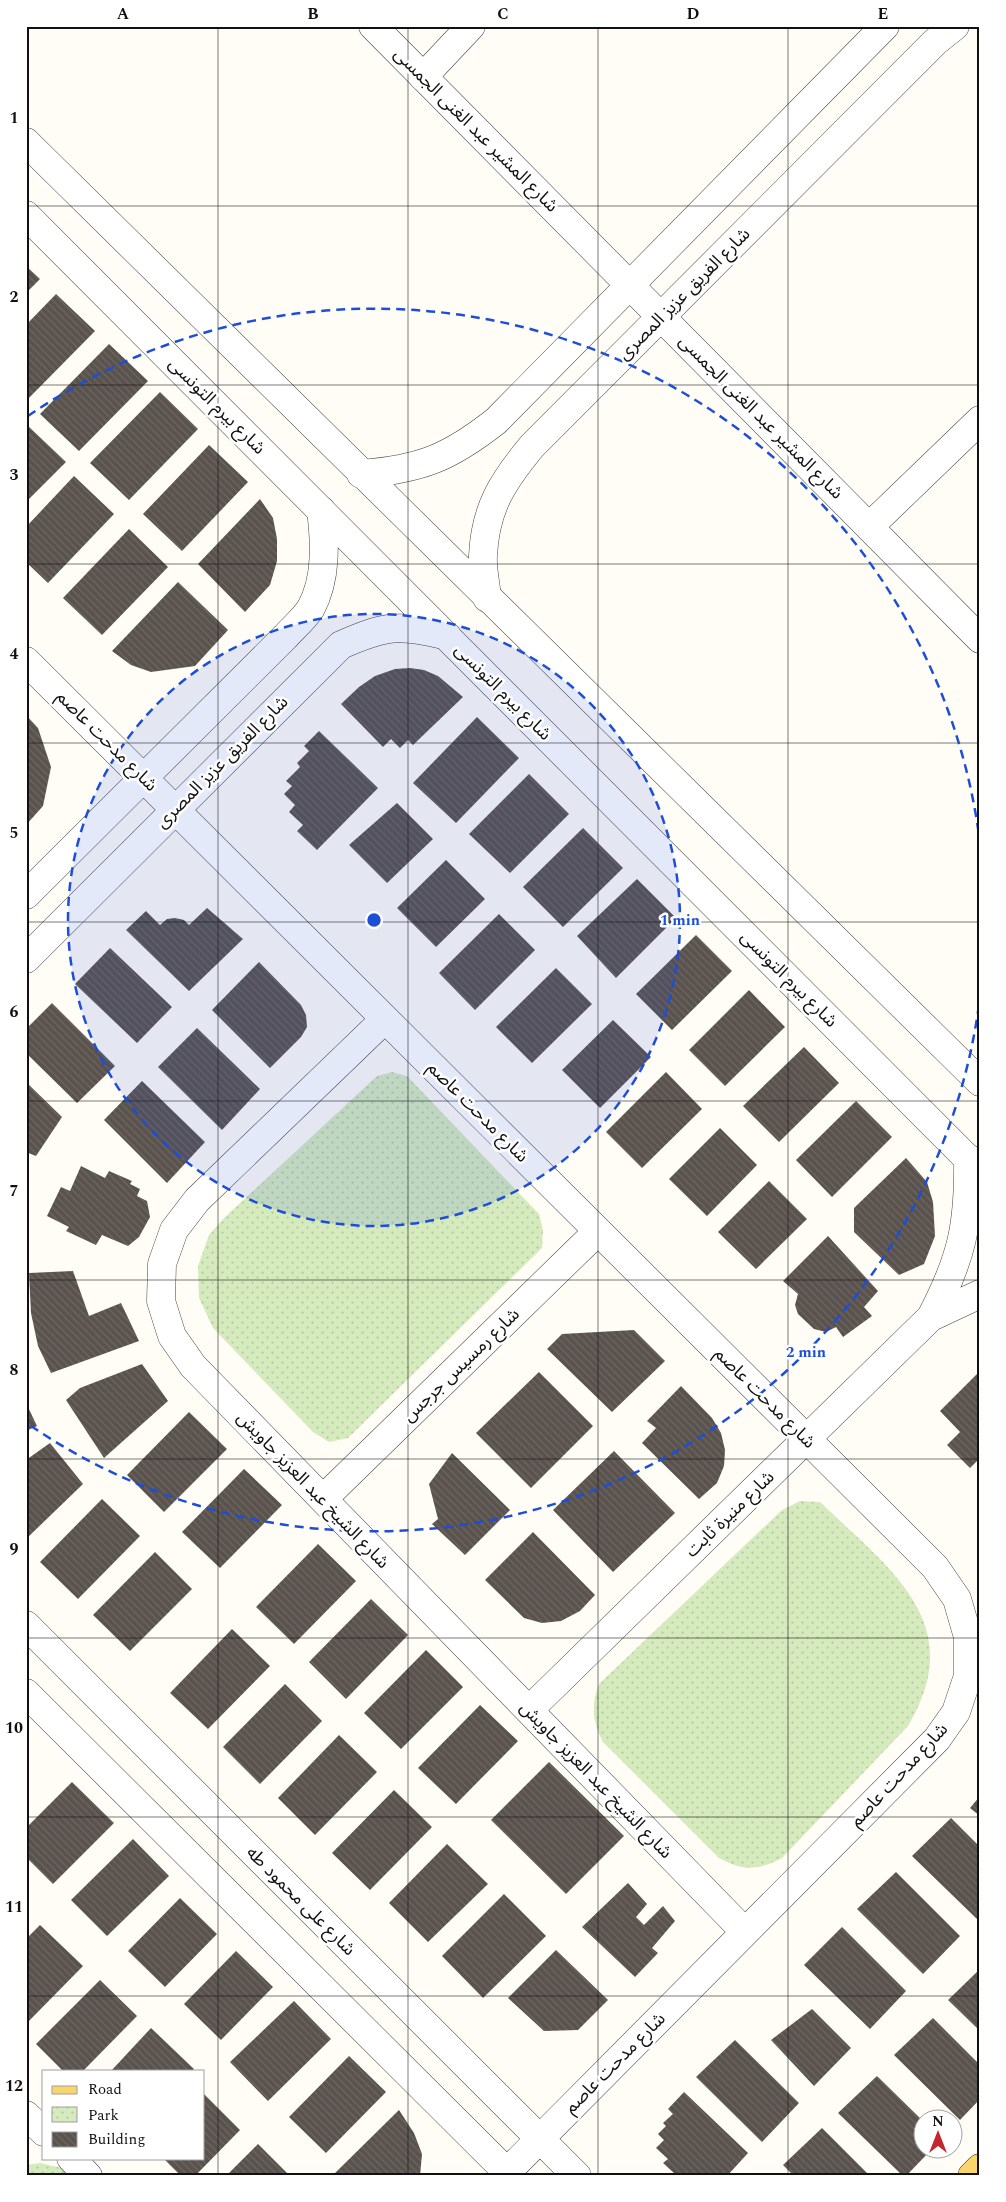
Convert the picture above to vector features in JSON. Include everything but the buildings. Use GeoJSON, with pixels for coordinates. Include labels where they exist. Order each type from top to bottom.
{"type":"FeatureCollection","features":[{"type":"Feature","properties":{"kind":"main road"},"geometry":{"type":"LineString","coordinates":[[972,2176],[980,2168]]}},
{"type":"Feature","properties":{"kind":"street","name":"شارع المشير عبد الغنى الجمسى"},"geometry":{"type":"LineString","coordinates":[[373,26],[980,639]]}},
{"type":"Feature","properties":{"kind":"street"},"geometry":{"type":"LineString","coordinates":[[423,77],[471,26]]}},
{"type":"Feature","properties":{"kind":"street"},"geometry":{"type":"LineString","coordinates":[[361,474],[398,471],[434,461],[467,444],[496,421],[886,26]]}},
{"type":"Feature","properties":{"kind":"street","name":"شارع الفريق عزيز المصرى"},"geometry":{"type":"LineString","coordinates":[[487,598],[482,556],[489,516],[506,478],[532,446],[935,42],[955,26]]}},
{"type":"Feature","properties":{"kind":"street"},"geometry":{"type":"LineString","coordinates":[[26,142],[980,1082]]}},
{"type":"Feature","properties":{"kind":"street","name":"شارع بيرم التونسى"},"geometry":{"type":"LineString","coordinates":[[26,214],[974,1165]]}},
{"type":"Feature","properties":{"kind":"street"},"geometry":{"type":"LineString","coordinates":[[870,526],[980,420]]}},
{"type":"Feature","properties":{"kind":"street"},"geometry":{"type":"LineString","coordinates":[[26,895],[310,608],[321,576],[325,543],[321,510]]}},
{"type":"Feature","properties":{"kind":"street","name":"شارع الفريق عزيز المصرى"},"geometry":{"type":"LineString","coordinates":[[26,959],[341,645],[375,630],[412,627],[447,636]]}},
{"type":"Feature","properties":{"kind":"street","name":"شارع مدحت عاصم"},"geometry":{"type":"LineString","coordinates":[[26,661],[935,1567],[957,1599],[968,1637],[968,1676],[956,1712],[937,1739],[507,2174]]}},
{"type":"Feature","properties":{"kind":"street","name":"شارع الشيخ عبد العزيز جاويش"},"geometry":{"type":"LineString","coordinates":[[385,1019],[197,1200],[174,1230],[162,1264],[161,1301],[172,1336],[193,1366],[745,1932]]}},
{"type":"Feature","properties":{"kind":"street","name":"شارع منيرة ثابت"},"geometry":{"type":"LineString","coordinates":[[529,1710],[931,1317],[950,1280],[963,1241],[974,1165]]}},
{"type":"Feature","properties":{"kind":"street","name":"شارع رمسيس جرجس"},"geometry":{"type":"LineString","coordinates":[[323,1499],[598,1231]]}},
{"type":"Feature","properties":{"kind":"street","name":"شارع منيرة ثابت"},"geometry":{"type":"LineString","coordinates":[[931,1317],[980,1294]]}},
{"type":"Feature","properties":{"kind":"street","name":"شارع على محمود طه"},"geometry":{"type":"LineString","coordinates":[[26,1625],[577,2176]]}},
{"type":"Feature","properties":{"kind":"street"},"geometry":{"type":"LineString","coordinates":[[26,1693],[507,2174]]}},
{"type":"Feature","properties":{"kind":"street"},"geometry":{"type":"LineString","coordinates":[[26,2115],[42,2130]]}},
{"type":"Feature","properties":{"kind":"street"},"geometry":{"type":"LineString","coordinates":[[72,2160],[88,2176]]}},
{"type":"Feature","properties":{"kind":"green space"},"geometry":{"type":"Polygon","coordinates":[[[392,1072],[407,1076],[539,1214],[543,1230],[542,1248],[348,1438],[329,1442],[313,1432],[213,1328],[199,1298],[198,1266],[209,1235],[224,1218],[377,1076],[392,1072]]]}},
{"type":"Feature","properties":{"kind":"green space"},"geometry":{"type":"Polygon","coordinates":[[[800,1501],[820,1502],[895,1575],[913,1600],[926,1627],[930,1657],[925,1689],[908,1726],[782,1858],[757,1867],[743,1867],[719,1858],[603,1742],[595,1720],[595,1699],[599,1684],[782,1510],[800,1501]]]}},
{"type":"Feature","properties":{"kind":"green space"},"geometry":{"type":"Polygon","coordinates":[[[40,2163],[66,2169],[77,2176],[26,2176],[26,2165],[40,2163]]]}}]}
